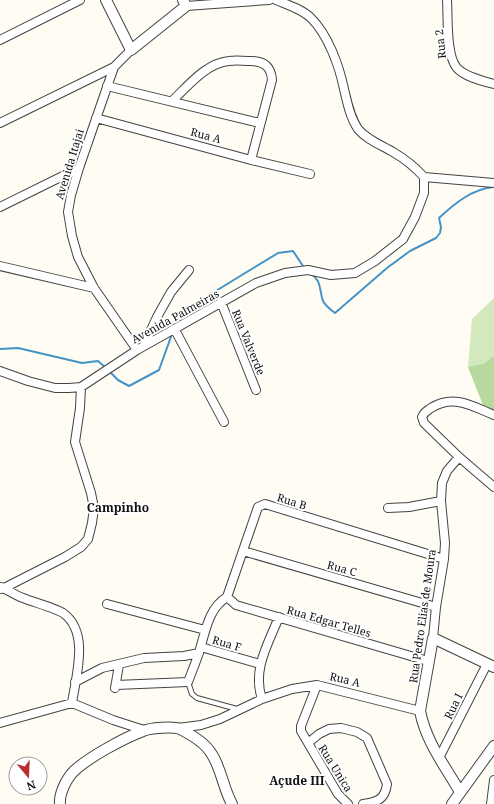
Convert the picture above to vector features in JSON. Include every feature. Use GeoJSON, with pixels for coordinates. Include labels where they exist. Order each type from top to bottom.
{"type":"FeatureCollection","features":[{"type":"Feature","properties":{"kind":"street"},"geometry":{"type":"LineString","coordinates":[[0,40],[80,0]]}},
{"type":"Feature","properties":{"kind":"street"},"geometry":{"type":"LineString","coordinates":[[106,0],[131,50]]}},
{"type":"Feature","properties":{"kind":"street"},"geometry":{"type":"LineString","coordinates":[[185,3],[269,0]]}},
{"type":"Feature","properties":{"kind":"street"},"geometry":{"type":"LineString","coordinates":[[276,0],[298,9],[310,17],[325,35],[341,75],[351,116],[358,128],[367,138],[413,165],[424,177],[494,183]]}},
{"type":"Feature","properties":{"kind":"street","name":"Rua 2"},"geometry":{"type":"LineString","coordinates":[[447,0],[450,54],[453,62],[458,69],[464,73],[494,84]]}},
{"type":"Feature","properties":{"kind":"street","name":"Avenida Itajai"},"geometry":{"type":"LineString","coordinates":[[140,348],[94,288],[78,257],[72,236],[68,212],[71,195],[79,168],[114,67],[131,50],[185,3]]}},
{"type":"Feature","properties":{"kind":"street"},"geometry":{"type":"LineString","coordinates":[[172,101],[202,73],[216,64],[228,61],[258,61],[267,65],[271,73],[272,80],[251,160]]}},
{"type":"Feature","properties":{"kind":"street"},"geometry":{"type":"LineString","coordinates":[[0,123],[114,67]]}},
{"type":"Feature","properties":{"kind":"street"},"geometry":{"type":"LineString","coordinates":[[107,86],[260,123]]}},
{"type":"Feature","properties":{"kind":"street","name":"Rua A"},"geometry":{"type":"LineString","coordinates":[[96,118],[251,160],[310,174]]}},
{"type":"Feature","properties":{"kind":"street"},"geometry":{"type":"LineString","coordinates":[[0,207],[79,168]]}},
{"type":"Feature","properties":{"kind":"street","name":"Avenida Palmeiras"},"geometry":{"type":"LineString","coordinates":[[81,387],[140,348],[175,330],[256,283],[285,273],[308,270],[331,275],[355,273],[376,261],[403,239],[415,217],[424,193],[424,177]]}},
{"type":"Feature","properties":{"kind":"street"},"geometry":{"type":"LineString","coordinates":[[0,266],[94,288]]}},
{"type":"Feature","properties":{"kind":"street"},"geometry":{"type":"LineString","coordinates":[[140,348],[168,298],[189,270]]}},
{"type":"Feature","properties":{"kind":"street","name":"Rua Valverde"},"geometry":{"type":"LineString","coordinates":[[221,302],[256,390]]}},
{"type":"Feature","properties":{"kind":"street"},"geometry":{"type":"LineString","coordinates":[[175,330],[224,422]]}},
{"type":"Feature","properties":{"kind":"street"},"geometry":{"type":"LineString","coordinates":[[0,370],[28,381],[56,388],[81,387],[80,408],[75,442],[91,493],[94,508],[88,539],[81,547],[65,557],[1,588]]}},
{"type":"Feature","properties":{"kind":"street"},"geometry":{"type":"LineString","coordinates":[[494,415],[460,401],[451,401],[437,404],[423,413],[422,417],[424,423],[459,457],[494,487]]}},
{"type":"Feature","properties":{"kind":"street","name":"Rua Pedro Elias de Moura"},"geometry":{"type":"LineString","coordinates":[[420,712],[433,638],[436,607],[444,558],[445,543],[441,501],[442,483],[447,471],[459,457]]}},
{"type":"Feature","properties":{"kind":"street"},"geometry":{"type":"LineString","coordinates":[[388,508],[441,501]]}},
{"type":"Feature","properties":{"kind":"street","name":"Rua B"},"geometry":{"type":"LineString","coordinates":[[200,650],[205,630],[214,608],[220,601],[227,597],[258,507],[265,504],[444,558]]}},
{"type":"Feature","properties":{"kind":"street","name":"Rua C"},"geometry":{"type":"LineString","coordinates":[[243,551],[436,607]]}},
{"type":"Feature","properties":{"kind":"street"},"geometry":{"type":"LineString","coordinates":[[1,588],[62,613],[71,621],[76,631],[79,644],[78,664],[72,703]]}},
{"type":"Feature","properties":{"kind":"street","name":"Rua Edgar Telles"},"geometry":{"type":"LineString","coordinates":[[227,597],[236,605],[428,661]]}},
{"type":"Feature","properties":{"kind":"street"},"geometry":{"type":"LineString","coordinates":[[107,604],[205,630]]}},
{"type":"Feature","properties":{"kind":"street"},"geometry":{"type":"LineString","coordinates":[[262,699],[258,682],[260,664],[279,617]]}},
{"type":"Feature","properties":{"kind":"street"},"geometry":{"type":"LineString","coordinates":[[433,638],[490,665]]}},
{"type":"Feature","properties":{"kind":"street"},"geometry":{"type":"LineString","coordinates":[[75,682],[102,668],[144,658],[184,656],[200,650]]}},
{"type":"Feature","properties":{"kind":"street","name":"Rua F"},"geometry":{"type":"LineString","coordinates":[[188,682],[200,650],[260,664]]}},
{"type":"Feature","properties":{"kind":"street"},"geometry":{"type":"LineString","coordinates":[[119,665],[115,687],[188,682]]}},
{"type":"Feature","properties":{"kind":"street","name":"Rua I"},"geometry":{"type":"LineString","coordinates":[[439,758],[490,665]]}},
{"type":"Feature","properties":{"kind":"street","name":"Rua A"},"geometry":{"type":"LineString","coordinates":[[178,728],[201,725],[220,719],[262,699],[292,689],[317,685],[420,712]]}},
{"type":"Feature","properties":{"kind":"street","name":"Rua Unica"},"geometry":{"type":"LineString","coordinates":[[317,685],[301,726],[301,731],[338,794],[348,804]]}},
{"type":"Feature","properties":{"kind":"street"},"geometry":{"type":"LineString","coordinates":[[0,722],[72,703],[113,720],[144,730]]}},
{"type":"Feature","properties":{"kind":"street"},"geometry":{"type":"LineString","coordinates":[[420,712],[429,740],[460,792]]}},
{"type":"Feature","properties":{"kind":"street"},"geometry":{"type":"LineString","coordinates":[[60,804],[65,784],[73,772],[89,760],[144,730],[160,728],[178,728],[195,738],[211,752],[232,804]]}},
{"type":"Feature","properties":{"kind":"street","name":"Rua Unica"},"geometry":{"type":"LineString","coordinates":[[308,743],[318,734],[329,729],[341,728],[357,732],[367,738],[387,784],[386,791],[383,796],[375,802],[363,804]]}},
{"type":"Feature","properties":{"kind":"street"},"geometry":{"type":"LineString","coordinates":[[452,804],[494,746]]}},
{"type":"Feature","properties":{"kind":"street"},"geometry":{"type":"LineString","coordinates":[[491,804],[494,780]]}},
{"type":"Feature","properties":{"kind":"lane"},"geometry":{"type":"LineString","coordinates":[[188,682],[192,694],[197,698],[240,710]]}},
{"type":"Feature","properties":{"kind":"green space"},"geometry":{"type":"Polygon","coordinates":[[[494,298],[494,420],[486,413],[468,367],[472,319],[494,298]]]}},
{"type":"Feature","properties":{"kind":"green space"},"geometry":{"type":"Polygon","coordinates":[[[494,356],[494,419],[486,412],[468,367],[484,364],[494,356]]]}},
{"type":"Feature","properties":{"kind":"waterway"},"geometry":{"type":"LineString","coordinates":[[311,274],[319,283],[324,303],[335,313],[387,268],[410,251],[436,238],[440,233],[441,227],[439,218],[451,208],[471,194],[485,188],[493,187]]}},
{"type":"Feature","properties":{"kind":"waterway"},"geometry":{"type":"LineString","coordinates":[[174,321],[188,308],[278,253],[293,251],[305,269]]}},
{"type":"Feature","properties":{"kind":"waterway"},"geometry":{"type":"LineString","coordinates":[[109,371],[118,380],[129,386],[159,370],[172,334]]}},
{"type":"Feature","properties":{"kind":"waterway"},"geometry":{"type":"LineString","coordinates":[[0,349],[18,348],[82,363],[98,361],[106,368]]}},
{"type":"Feature","properties":{"kind":"district","name":"Campinho"},"geometry":{"type":"Point","coordinates":[118,507]}},
{"type":"Feature","properties":{"kind":"district","name":"Açude III"},"geometry":{"type":"Point","coordinates":[297,780]}}]}
